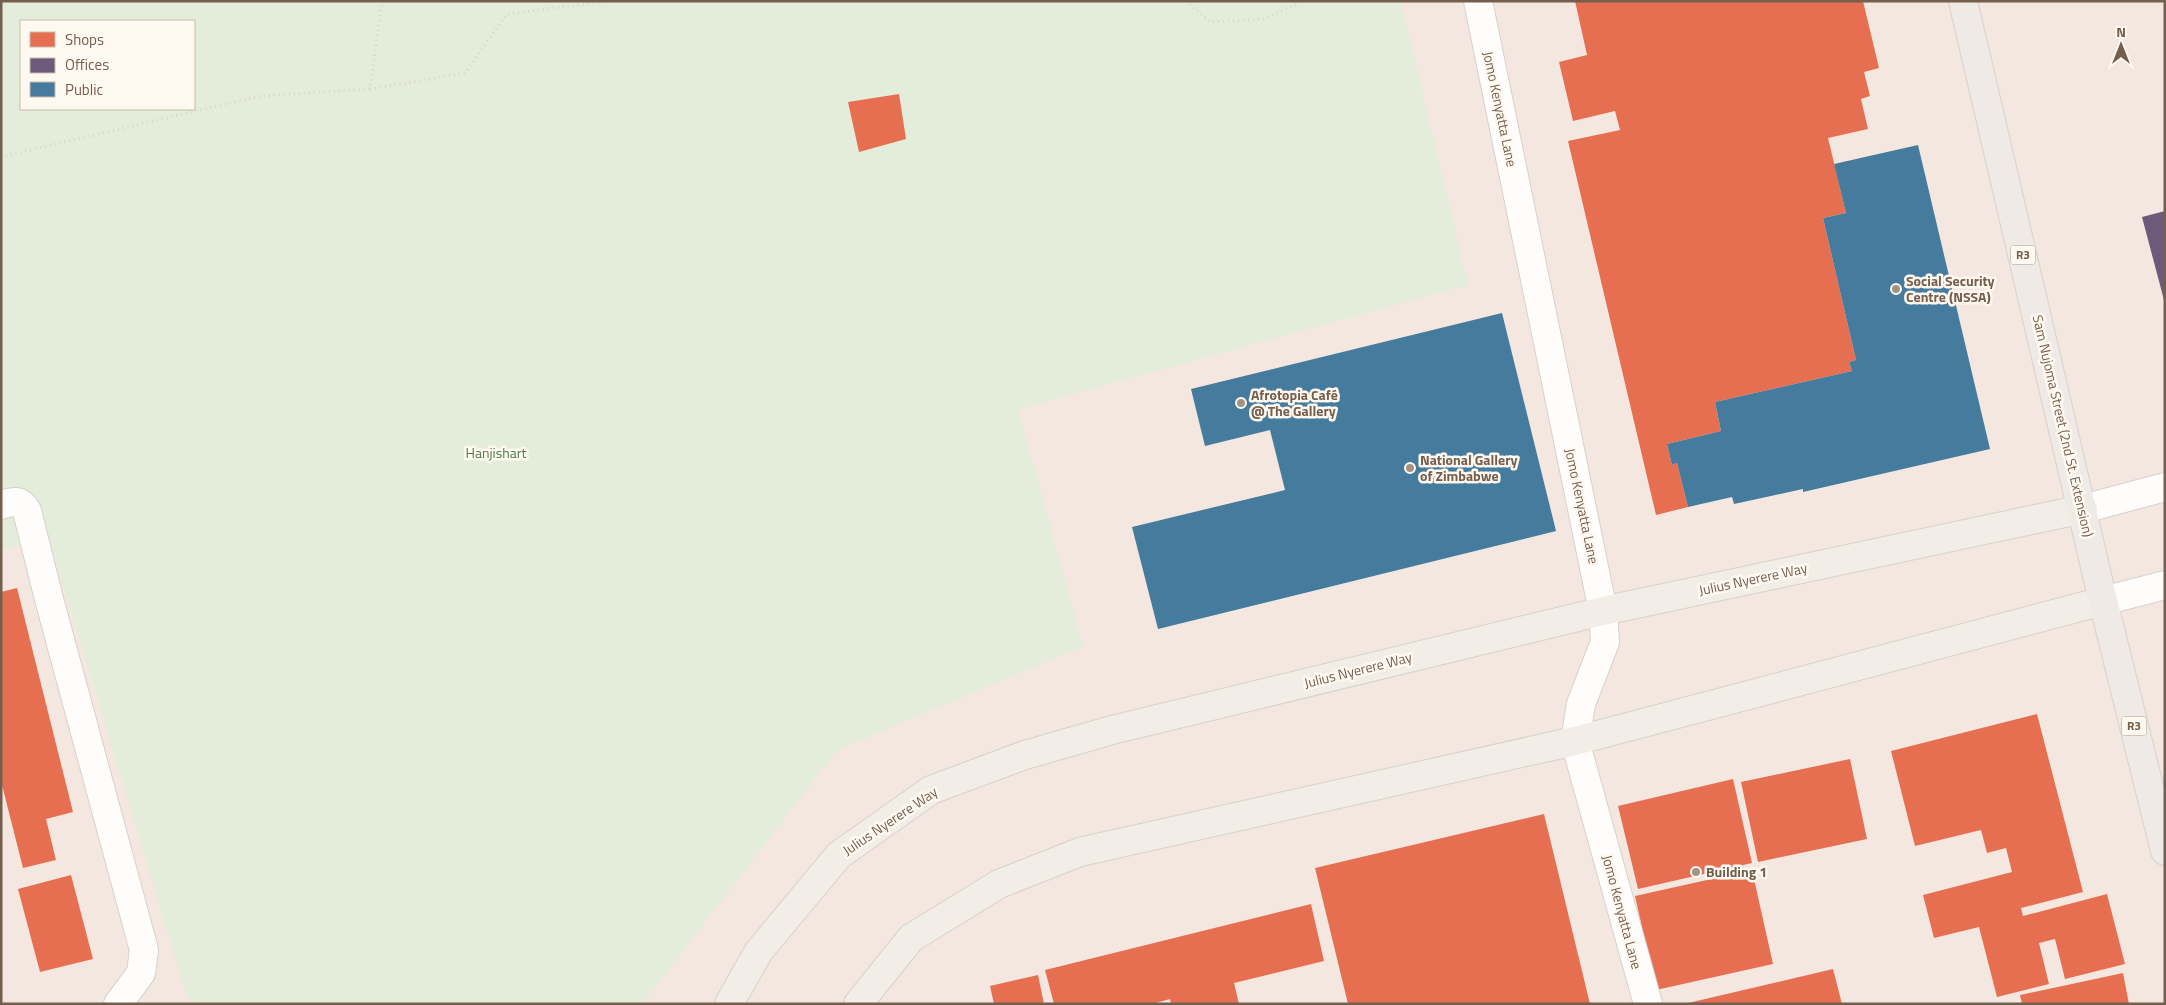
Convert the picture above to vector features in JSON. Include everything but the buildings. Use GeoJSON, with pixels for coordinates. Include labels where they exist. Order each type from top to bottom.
{"type":"FeatureCollection","features":[{"type":"Feature","properties":{"kind":"highway","name":"Sam Nujoma Street (2nd St. Extension)"},"geometry":{"type":"LineString","coordinates":[[1963,1],[2103,601],[2165,851]]}},
{"type":"Feature","properties":{"kind":"main road","name":"Julius Nyerere Way"},"geometry":{"type":"LineString","coordinates":[[729,1004],[759,952],[839,855],[930,790],[1025,755],[1112,730],[1603,611],[2083,509]]}},
{"type":"Feature","properties":{"kind":"main road"},"geometry":{"type":"LineString","coordinates":[[858,1004],[911,938],[999,884],[1080,852],[1575,741],[2103,601]]}},
{"type":"Feature","properties":{"kind":"street","name":"Jomo Kenyatta Lane"},"geometry":{"type":"LineString","coordinates":[[1478,1],[1603,611],[1605,642],[1580,704],[1575,741],[1648,1004]]}},
{"type":"Feature","properties":{"kind":"street"},"geometry":{"type":"LineString","coordinates":[[2083,509],[2165,487]]}},
{"type":"Feature","properties":{"kind":"street"},"geometry":{"type":"LineString","coordinates":[[1,504],[17,501],[23,504],[27,511],[51,609],[144,950],[141,974],[118,1004]]}},
{"type":"Feature","properties":{"kind":"street"},"geometry":{"type":"LineString","coordinates":[[2103,601],[2165,586]]}},
{"type":"Feature","properties":{"kind":"path"},"geometry":{"type":"LineString","coordinates":[[370,89],[382,1]]}},
{"type":"Feature","properties":{"kind":"path"},"geometry":{"type":"LineString","coordinates":[[1,149],[2,157],[260,96],[370,89],[466,74],[507,14],[608,1]]}},
{"type":"Feature","properties":{"kind":"path"},"geometry":{"type":"LineString","coordinates":[[1186,1],[1210,22],[1264,19],[1303,1]]}},
{"type":"Feature","properties":{"kind":"shaded area"},"geometry":{"type":"Polygon","coordinates":[[[1,1],[2165,1],[2165,1004],[1,1004],[1,1]]]}},
{"type":"Feature","properties":{"kind":"green space","name":"Hanjishart"},"geometry":{"type":"Polygon","coordinates":[[[1,1],[1401,1],[1468,285],[1018,409],[1083,646],[837,750],[642,1004],[200,1004],[187,997],[49,538],[1,550],[1,1]]]}},
{"type":"Feature","properties":{"kind":"place","name":"Social Security Centre (NSSA)"},"geometry":{"type":"Point","coordinates":[1896,289]}},
{"type":"Feature","properties":{"kind":"place","name":"Afrotopia Café @ The Gallery"},"geometry":{"type":"Point","coordinates":[1241,403]}},
{"type":"Feature","properties":{"kind":"place","name":"National Gallery of Zimbabwe"},"geometry":{"type":"Point","coordinates":[1410,468]}},
{"type":"Feature","properties":{"kind":"place","name":"Building 1"},"geometry":{"type":"Point","coordinates":[1696,872]}}]}
